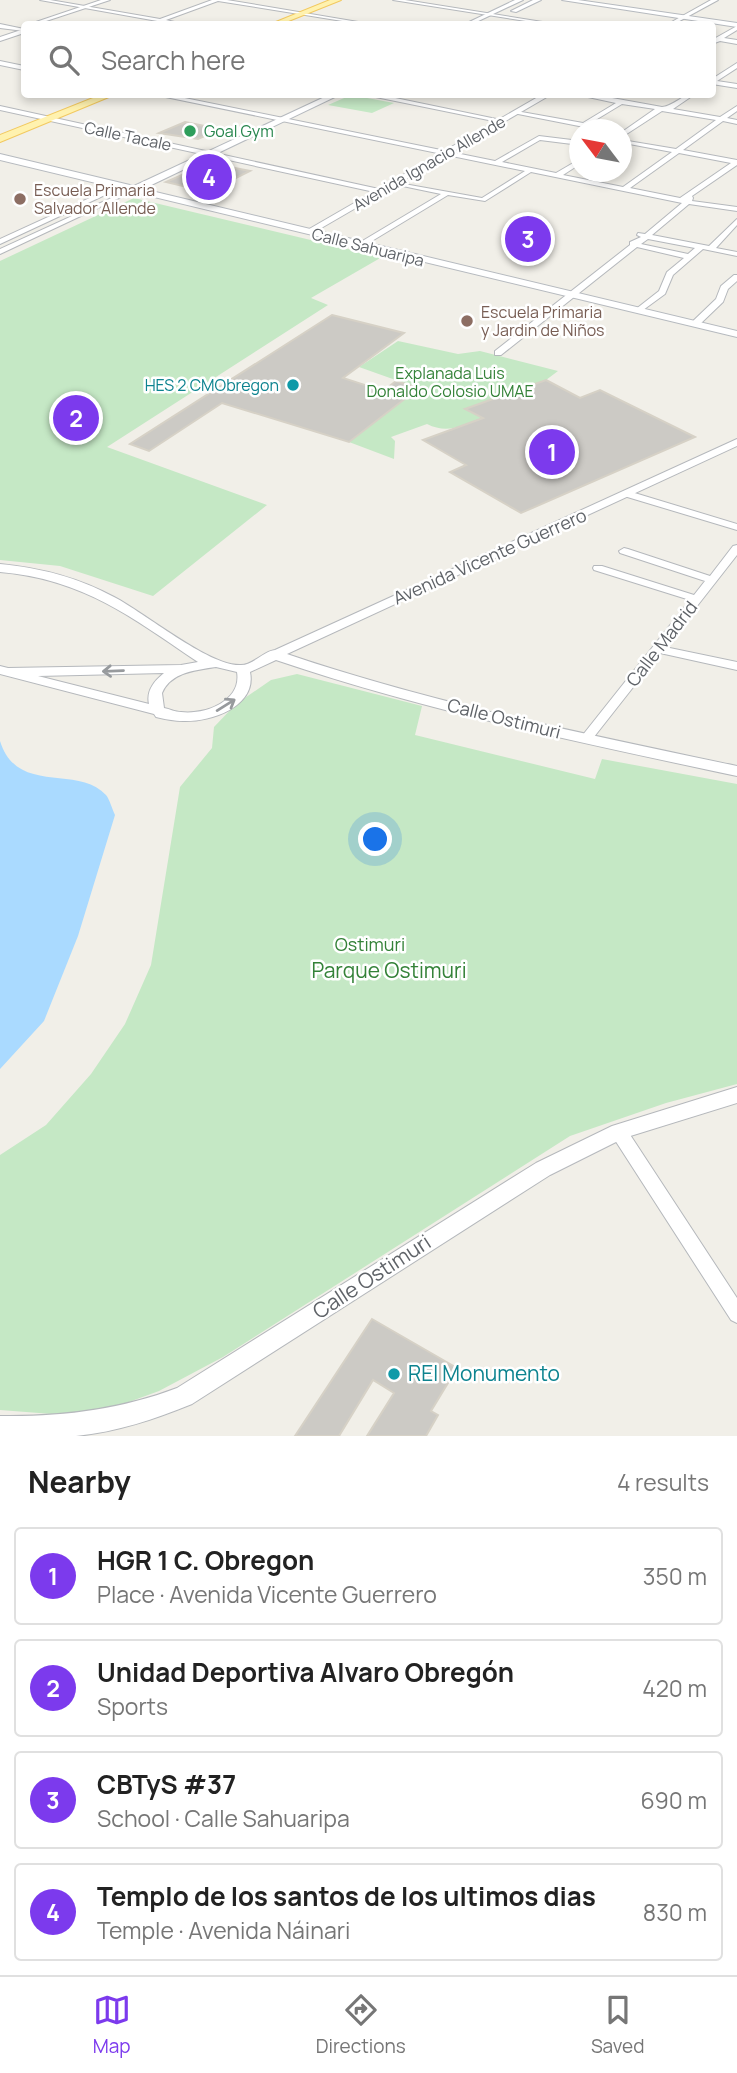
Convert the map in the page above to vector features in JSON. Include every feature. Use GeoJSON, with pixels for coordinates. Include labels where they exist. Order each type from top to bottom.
{"type":"FeatureCollection","features":[{"type":"Feature","properties":{"kind":"main road"},"geometry":{"type":"LineString","coordinates":[[293,21],[337,0]]}},
{"type":"Feature","properties":{"kind":"main road"},"geometry":{"type":"LineString","coordinates":[[285,21],[349,0]]}},
{"type":"Feature","properties":{"kind":"main road"},"geometry":{"type":"LineString","coordinates":[[475,21],[520,0]]}},
{"type":"Feature","properties":{"kind":"main road"},"geometry":{"type":"LineString","coordinates":[[493,21],[538,0]]}},
{"type":"Feature","properties":{"kind":"main road"},"geometry":{"type":"LineString","coordinates":[[565,0],[708,21]]}},
{"type":"Feature","properties":{"kind":"main road"},"geometry":{"type":"LineString","coordinates":[[716,22],[737,26]]}},
{"type":"Feature","properties":{"kind":"main road"},"geometry":{"type":"LineString","coordinates":[[0,139],[89,98]]}},
{"type":"Feature","properties":{"kind":"main road"},"geometry":{"type":"LineString","coordinates":[[0,133],[101,98]]}},
{"type":"Feature","properties":{"kind":"main road"},"geometry":{"type":"LineString","coordinates":[[118,187],[308,98]]}},
{"type":"Feature","properties":{"kind":"main road"},"geometry":{"type":"LineString","coordinates":[[133,190],[330,98]]}},
{"type":"Feature","properties":{"kind":"main road","name":"Calle Sahuaripa"},"geometry":{"type":"LineString","coordinates":[[0,157],[737,334]]}},
{"type":"Feature","properties":{"kind":"street"},"geometry":{"type":"LineString","coordinates":[[42,0],[159,21],[218,0],[349,21]]}},
{"type":"Feature","properties":{"kind":"street"},"geometry":{"type":"LineString","coordinates":[[52,21],[107,0]]}},
{"type":"Feature","properties":{"kind":"street"},"geometry":{"type":"LineString","coordinates":[[43,21],[117,0]]}},
{"type":"Feature","properties":{"kind":"street"},"geometry":{"type":"LineString","coordinates":[[395,0],[531,21]]}},
{"type":"Feature","properties":{"kind":"street"},"geometry":{"type":"LineString","coordinates":[[677,21],[715,0]]}},
{"type":"Feature","properties":{"kind":"street"},"geometry":{"type":"LineString","coordinates":[[0,26],[21,30]]}},
{"type":"Feature","properties":{"kind":"street"},"geometry":{"type":"LineString","coordinates":[[716,41],[737,26]]}},
{"type":"Feature","properties":{"kind":"street"},"geometry":{"type":"LineString","coordinates":[[0,37],[21,31]]}},
{"type":"Feature","properties":{"kind":"street"},"geometry":{"type":"LineString","coordinates":[[719,39],[737,42]]}},
{"type":"Feature","properties":{"kind":"street"},"geometry":{"type":"LineString","coordinates":[[0,63],[21,67]]}},
{"type":"Feature","properties":{"kind":"street"},"geometry":{"type":"LineString","coordinates":[[716,79],[737,65]]}},
{"type":"Feature","properties":{"kind":"street"},"geometry":{"type":"LineString","coordinates":[[716,83],[737,86]]}},
{"type":"Feature","properties":{"kind":"street"},"geometry":{"type":"LineString","coordinates":[[173,98],[569,176]]}},
{"type":"Feature","properties":{"kind":"street"},"geometry":{"type":"LineString","coordinates":[[385,98],[503,121]]}},
{"type":"Feature","properties":{"kind":"street","name":"Avenida Ignacio Allende"},"geometry":{"type":"LineString","coordinates":[[308,232],[542,98]]}},
{"type":"Feature","properties":{"kind":"street"},"geometry":{"type":"LineString","coordinates":[[598,98],[737,122]]}},
{"type":"Feature","properties":{"kind":"street"},"geometry":{"type":"LineString","coordinates":[[516,113],[582,125],[625,98]]}},
{"type":"Feature","properties":{"kind":"street"},"geometry":{"type":"LineString","coordinates":[[632,133],[686,98]]}},
{"type":"Feature","properties":{"kind":"street","name":"Calle Tacale"},"geometry":{"type":"LineString","coordinates":[[0,108],[379,191]]}},
{"type":"Feature","properties":{"kind":"street"},"geometry":{"type":"LineString","coordinates":[[626,188],[737,108]]}},
{"type":"Feature","properties":{"kind":"street"},"geometry":{"type":"LineString","coordinates":[[632,132],[660,109]]}},
{"type":"Feature","properties":{"kind":"street"},"geometry":{"type":"LineString","coordinates":[[496,163],[539,138],[569,142]]}},
{"type":"Feature","properties":{"kind":"street"},"geometry":{"type":"LineString","coordinates":[[632,142],[737,162]]}},
{"type":"Feature","properties":{"kind":"street"},"geometry":{"type":"LineString","coordinates":[[567,294],[647,236],[737,162]]}},
{"type":"Feature","properties":{"kind":"street"},"geometry":{"type":"LineString","coordinates":[[496,163],[528,172],[737,209]]}},
{"type":"Feature","properties":{"kind":"street"},"geometry":{"type":"LineString","coordinates":[[559,174],[569,168]]}},
{"type":"Feature","properties":{"kind":"street"},"geometry":{"type":"LineString","coordinates":[[395,183],[483,200],[528,172]]}},
{"type":"Feature","properties":{"kind":"street"},"geometry":{"type":"LineString","coordinates":[[597,182],[687,202]]}},
{"type":"Feature","properties":{"kind":"street"},"geometry":{"type":"LineString","coordinates":[[0,242],[118,187]]}},
{"type":"Feature","properties":{"kind":"street"},"geometry":{"type":"LineString","coordinates":[[0,252],[133,190]]}},
{"type":"Feature","properties":{"kind":"street"},"geometry":{"type":"LineString","coordinates":[[362,245],[446,194]]}},
{"type":"Feature","properties":{"kind":"street"},"geometry":{"type":"LineString","coordinates":[[498,353],[625,243],[687,202]]}},
{"type":"Feature","properties":{"kind":"street"},"geometry":{"type":"LineString","coordinates":[[711,248],[737,221]]}},
{"type":"Feature","properties":{"kind":"street"},"geometry":{"type":"LineString","coordinates":[[637,234],[737,254]]}},
{"type":"Feature","properties":{"kind":"street"},"geometry":{"type":"LineString","coordinates":[[625,243],[690,257]]}},
{"type":"Feature","properties":{"kind":"street"},"geometry":{"type":"LineString","coordinates":[[639,311],[662,292],[670,274],[701,247]]}},
{"type":"Feature","properties":{"kind":"street"},"geometry":{"type":"LineString","coordinates":[[695,324],[720,300],[724,288],[737,277]]}},
{"type":"Feature","properties":{"kind":"street","name":"Avenida Vicente Guerrero"},"geometry":{"type":"LineString","coordinates":[[243,670],[737,443]]}},
{"type":"Feature","properties":{"kind":"street"},"geometry":{"type":"LineString","coordinates":[[628,494],[737,527]]}},
{"type":"Feature","properties":{"kind":"street","name":"Calle Madrid"},"geometry":{"type":"LineString","coordinates":[[586,739],[737,548]]}},
{"type":"Feature","properties":{"kind":"street"},"geometry":{"type":"LineString","coordinates":[[624,551],[712,580]]}},
{"type":"Feature","properties":{"kind":"street"},"geometry":{"type":"LineString","coordinates":[[0,568],[49,573],[80,583],[112,600],[208,663]]}},
{"type":"Feature","properties":{"kind":"street"},"geometry":{"type":"LineString","coordinates":[[598,568],[697,599]]}},
{"type":"Feature","properties":{"kind":"street"},"geometry":{"type":"LineString","coordinates":[[657,649],[737,666]]}},
{"type":"Feature","properties":{"kind":"street","name":"Calle Ostimuri"},"geometry":{"type":"LineString","coordinates":[[273,654],[358,683],[586,739],[737,771]]}},
{"type":"Feature","properties":{"kind":"street"},"geometry":{"type":"LineString","coordinates":[[208,663],[230,665],[243,670],[243,689],[225,707],[194,717],[161,714],[5,671],[181,669],[208,663]]}},
{"type":"Feature","properties":{"kind":"street"},"geometry":{"type":"LineString","coordinates":[[161,714],[154,702],[156,689],[165,678],[181,669]]}},
{"type":"Feature","properties":{"kind":"street","name":"Calle Ostimuri"},"geometry":{"type":"LineString","coordinates":[[0,1427],[49,1428],[110,1422],[147,1412],[184,1396],[508,1189],[620,1132],[737,1095]]}},
{"type":"Feature","properties":{"kind":"street"},"geometry":{"type":"LineString","coordinates":[[620,1132],[734,1306]]}},
{"type":"Feature","properties":{"kind":"green space"},"geometry":{"type":"Polygon","coordinates":[[[344,98],[367,98],[394,103],[372,113],[328,105],[344,98]]]}},
{"type":"Feature","properties":{"kind":"green space"},"geometry":{"type":"Polygon","coordinates":[[[134,198],[382,257],[311,298],[328,305],[107,447],[267,505],[153,596],[60,566],[0,560],[0,261],[134,198]]]}},
{"type":"Feature","properties":{"kind":"green space","name":"Explanada Luis Donaldo Colosio UMAE"},"geometry":{"type":"Polygon","coordinates":[[[398,341],[458,354],[480,351],[558,371],[546,380],[466,409],[483,418],[448,429],[427,424],[391,437],[395,441],[394,459],[349,442],[418,388],[359,367],[398,341]]]}},
{"type":"Feature","properties":{"kind":"green space","name":"Parque Ostimuri"},"geometry":{"type":"Polygon","coordinates":[[[297,674],[422,706],[415,735],[595,779],[602,759],[737,784],[737,1084],[666,1103],[570,1136],[223,1357],[159,1391],[107,1410],[52,1414],[0,1410],[0,1155],[46,1125],[91,1074],[125,1024],[151,965],[180,787],[212,748],[214,727],[236,704],[271,680],[297,674]]]}},
{"type":"Feature","properties":{"kind":"water"},"geometry":{"type":"Polygon","coordinates":[[[0,741],[8,758],[20,768],[34,774],[80,781],[94,786],[109,799],[115,815],[78,936],[44,1021],[0,1069],[0,741]]]}},
{"type":"Feature","properties":{"kind":"building","name":"Goal Gym"},"geometry":{"type":"Polygon","coordinates":[[[185,122],[220,129],[198,139],[159,133],[185,122]]]}},
{"type":"Feature","properties":{"kind":"building"},"geometry":{"type":"Polygon","coordinates":[[[209,163],[250,171],[208,192],[166,182],[209,163]]]}},
{"type":"Feature","properties":{"kind":"building","name":"HES 2 CMObregon"},"geometry":{"type":"Polygon","coordinates":[[[332,315],[404,333],[343,378],[383,391],[396,381],[419,388],[349,442],[222,403],[149,451],[130,444],[332,315]]]}},
{"type":"Feature","properties":{"kind":"building"},"geometry":{"type":"Polygon","coordinates":[[[546,380],[580,398],[600,390],[695,437],[521,513],[450,472],[466,465],[423,440],[483,418],[465,409],[546,380]]]}},
{"type":"Feature","properties":{"kind":"building","name":"REI Monumento"},"geometry":{"type":"Polygon","coordinates":[[[372,1319],[457,1368],[431,1411],[438,1415],[426,1436],[367,1436],[394,1393],[373,1380],[339,1436],[295,1436],[372,1319]]]}},
{"type":"Feature","properties":{"kind":"place","name":"Goal Gym"},"geometry":{"type":"Point","coordinates":[190,131]}},
{"type":"Feature","properties":{"kind":"place","name":"Templo de los santos de los ultimos dias"},"geometry":{"type":"Point","coordinates":[209,177]}},
{"type":"Feature","properties":{"kind":"place","name":"Escuela Primaria Salvador Allende"},"geometry":{"type":"Point","coordinates":[20,199]}},
{"type":"Feature","properties":{"kind":"place","name":"CBTyS #37"},"geometry":{"type":"Point","coordinates":[528,239]}},
{"type":"Feature","properties":{"kind":"place","name":"Escuela Primaria y Jardin de Niños"},"geometry":{"type":"Point","coordinates":[467,321]}},
{"type":"Feature","properties":{"kind":"place","name":"HES 2 CMObregon"},"geometry":{"type":"Point","coordinates":[293,385]}},
{"type":"Feature","properties":{"kind":"place","name":"Unidad Deportiva Alvaro Obregón"},"geometry":{"type":"Point","coordinates":[76,418]}},
{"type":"Feature","properties":{"kind":"place","name":"HGR 1 C. Obregon"},"geometry":{"type":"Point","coordinates":[552,452]}},
{"type":"Feature","properties":{"kind":"place","name":"REI Monumento"},"geometry":{"type":"Point","coordinates":[394,1374]}},
{"type":"Feature","properties":{"kind":"park label","name":"Ostimuri"},"geometry":{"type":"Point","coordinates":[370,945]}}]}
